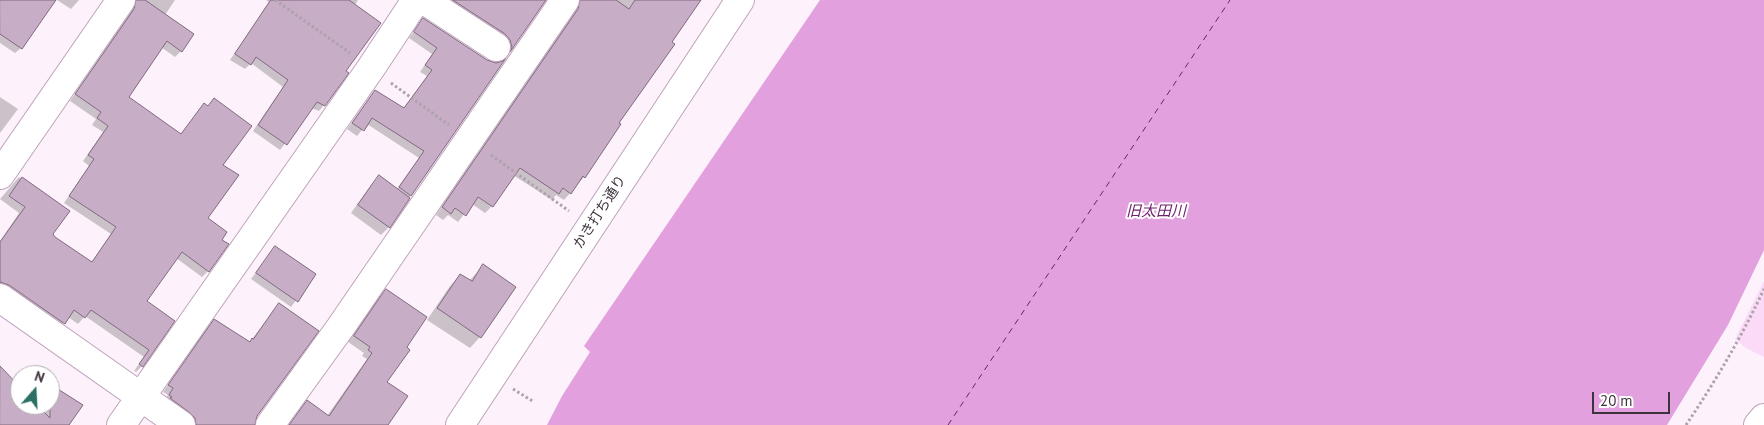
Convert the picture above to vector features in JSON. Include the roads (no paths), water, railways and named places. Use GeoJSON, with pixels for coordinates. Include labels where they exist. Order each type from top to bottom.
{"type":"FeatureCollection","features":[{"type":"Feature","properties":{"kind":"street"},"geometry":{"type":"LineString","coordinates":[[0,175],[121,0]]}},
{"type":"Feature","properties":{"kind":"street"},"geometry":{"type":"LineString","coordinates":[[121,425],[371,68],[416,0]]}},
{"type":"Feature","properties":{"kind":"street"},"geometry":{"type":"LineString","coordinates":[[424,0],[496,47]]}},
{"type":"Feature","properties":{"kind":"street"},"geometry":{"type":"LineString","coordinates":[[270,425],[340,328],[564,0]]}},
{"type":"Feature","properties":{"kind":"street","name":"かき打ち通り"},"geometry":{"type":"LineString","coordinates":[[460,425],[740,0]]}},
{"type":"Feature","properties":{"kind":"street"},"geometry":{"type":"LineString","coordinates":[[0,298],[181,425]]}},
{"type":"Feature","properties":{"kind":"street"},"geometry":{"type":"LineString","coordinates":[[1758,425],[1764,418]]}},
{"type":"Feature","properties":{"kind":"water","name":"旧太田川"},"geometry":{"type":"Polygon","coordinates":[[[820,0],[1764,0],[1764,250],[1728,325],[1667,425],[547,425],[562,396],[590,352],[584,346],[820,0]]]}}]}
